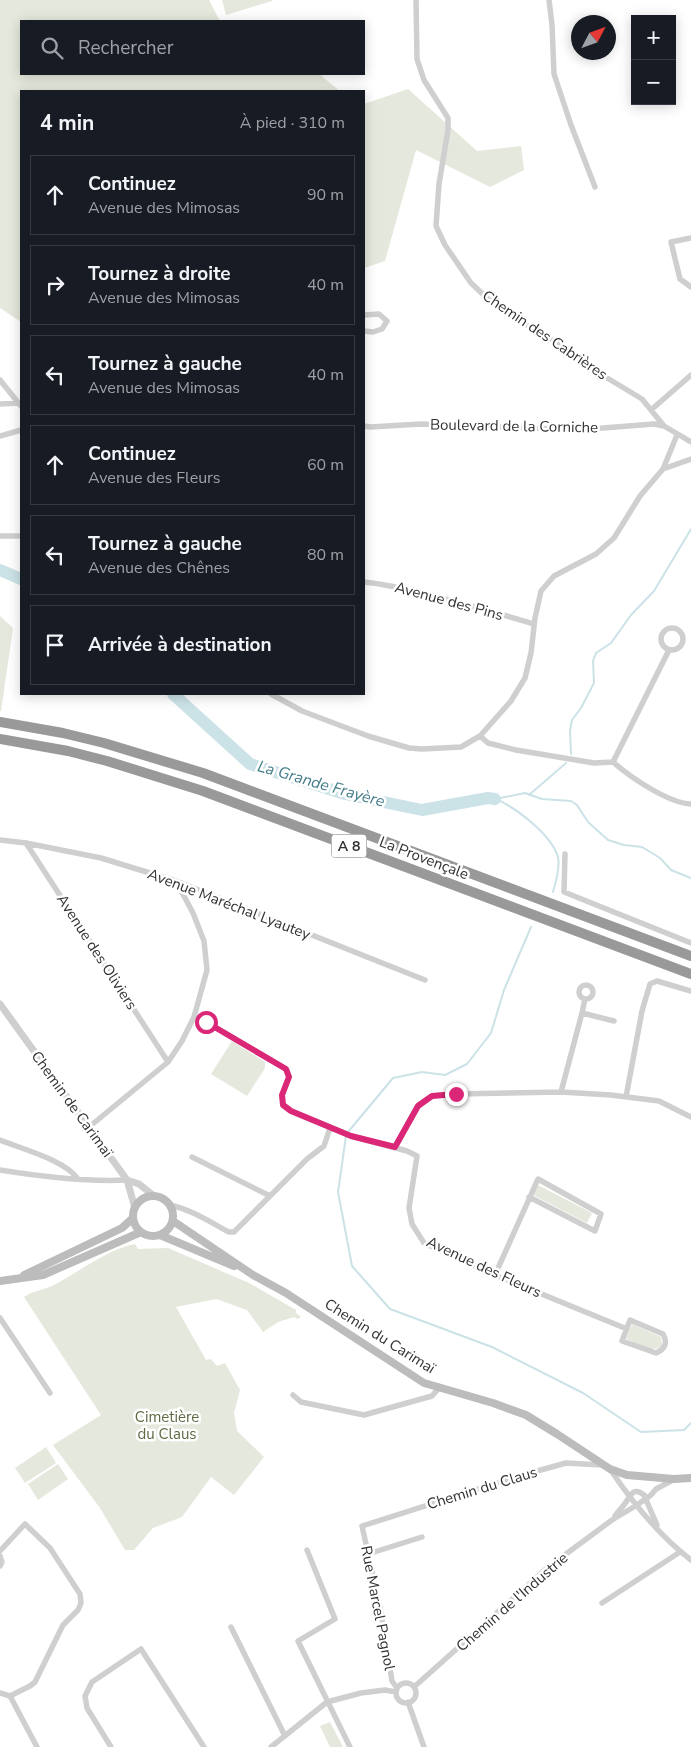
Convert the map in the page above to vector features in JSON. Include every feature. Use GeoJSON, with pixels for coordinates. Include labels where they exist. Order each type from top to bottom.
{"type":"FeatureCollection","features":[{"type":"Feature","properties":{"kind":"highway","name":"La Provençale"},"geometry":{"type":"LineString","coordinates":[[0,722],[63,732],[203,773],[691,956]]}},
{"type":"Feature","properties":{"kind":"highway","name":"La Provençale"},"geometry":{"type":"LineString","coordinates":[[0,739],[107,761],[203,791],[691,974]]}},
{"type":"Feature","properties":{"kind":"main road"},"geometry":{"type":"LineString","coordinates":[[154,1196],[164,1198],[170,1205],[174,1216],[166,1232],[160,1235],[147,1235],[137,1228],[133,1218],[135,1208],[143,1199],[154,1196]]}},
{"type":"Feature","properties":{"kind":"main road"},"geometry":{"type":"LineString","coordinates":[[12,1280],[122,1228],[133,1218]]}},
{"type":"Feature","properties":{"kind":"main road","name":"Chemin du Carimaï"},"geometry":{"type":"LineString","coordinates":[[173,1221],[253,1275],[322,1316],[424,1383],[493,1403],[526,1415],[607,1467],[627,1475],[674,1479],[691,1478]]}},
{"type":"Feature","properties":{"kind":"main road"},"geometry":{"type":"LineString","coordinates":[[0,1281],[43,1275],[141,1232]]}},
{"type":"Feature","properties":{"kind":"main road","name":"Chemin du Carimaï"},"geometry":{"type":"LineString","coordinates":[[160,1235],[253,1275]]}},
{"type":"Feature","properties":{"kind":"street","name":"Chemin des Cabrières"},"geometry":{"type":"LineString","coordinates":[[416,0],[417,59],[424,80],[448,118],[436,226],[445,245],[471,283],[488,299],[513,317],[566,349],[589,367],[642,399],[664,426],[691,442]]}},
{"type":"Feature","properties":{"kind":"street"},"geometry":{"type":"LineString","coordinates":[[549,0],[553,33],[554,74],[595,187]]}},
{"type":"Feature","properties":{"kind":"street"},"geometry":{"type":"LineString","coordinates":[[691,238],[670,242],[680,279],[691,287]]}},
{"type":"Feature","properties":{"kind":"street"},"geometry":{"type":"LineString","coordinates":[[365,315],[379,314],[387,321],[382,329],[373,332],[365,331]]}},
{"type":"Feature","properties":{"kind":"street"},"geometry":{"type":"LineString","coordinates":[[651,410],[691,375]]}},
{"type":"Feature","properties":{"kind":"street"},"geometry":{"type":"LineString","coordinates":[[0,380],[20,404]]}},
{"type":"Feature","properties":{"kind":"street"},"geometry":{"type":"LineString","coordinates":[[0,404],[20,404]]}},
{"type":"Feature","properties":{"kind":"street","name":"Boulevard de la Corniche"},"geometry":{"type":"LineString","coordinates":[[365,426],[421,424],[560,429],[654,424],[664,426]]}},
{"type":"Feature","properties":{"kind":"street"},"geometry":{"type":"LineString","coordinates":[[0,436],[20,430]]}},
{"type":"Feature","properties":{"kind":"street"},"geometry":{"type":"LineString","coordinates":[[272,695],[302,711],[368,736],[408,748],[461,747],[480,736],[511,701],[525,678],[541,591],[554,576],[596,554],[614,538],[640,496],[663,469],[677,435]]}},
{"type":"Feature","properties":{"kind":"street"},"geometry":{"type":"LineString","coordinates":[[663,469],[691,459]]}},
{"type":"Feature","properties":{"kind":"street"},"geometry":{"type":"LineString","coordinates":[[0,536],[20,536]]}},
{"type":"Feature","properties":{"kind":"street","name":"Avenue des Pins"},"geometry":{"type":"LineString","coordinates":[[365,582],[381,583],[422,593],[534,624]]}},
{"type":"Feature","properties":{"kind":"street"},"geometry":{"type":"LineString","coordinates":[[672,627],[682,633],[684,643],[674,651],[669,650],[661,642],[661,635],[666,629],[672,627]]}},
{"type":"Feature","properties":{"kind":"street"},"geometry":{"type":"LineString","coordinates":[[613,762],[669,650]]}},
{"type":"Feature","properties":{"kind":"street"},"geometry":{"type":"LineString","coordinates":[[480,736],[488,743],[516,750],[594,763],[613,762],[646,787],[670,798],[691,804]]}},
{"type":"Feature","properties":{"kind":"street","name":"Avenue Maréchal Lyautey"},"geometry":{"type":"LineString","coordinates":[[0,840],[26,843],[100,858],[176,881],[424,980]]}},
{"type":"Feature","properties":{"kind":"street","name":"Avenue des Oliviers"},"geometry":{"type":"LineString","coordinates":[[26,843],[168,1062]]}},
{"type":"Feature","properties":{"kind":"street"},"geometry":{"type":"LineString","coordinates":[[565,854],[564,892],[691,943]]}},
{"type":"Feature","properties":{"kind":"street"},"geometry":{"type":"LineString","coordinates":[[89,1127],[168,1062],[182,1041],[194,1017],[207,970],[204,941],[193,913],[176,881]]}},
{"type":"Feature","properties":{"kind":"street"},"geometry":{"type":"LineString","coordinates":[[626,1097],[642,1010],[650,984],[657,981],[691,991]]}},
{"type":"Feature","properties":{"kind":"street"},"geometry":{"type":"LineString","coordinates":[[561,1092],[585,999]]}},
{"type":"Feature","properties":{"kind":"street","name":"Chemin de Carimaï"},"geometry":{"type":"LineString","coordinates":[[0,1004],[127,1180],[135,1208]]}},
{"type":"Feature","properties":{"kind":"street"},"geometry":{"type":"LineString","coordinates":[[582,1013],[614,1021]]}},
{"type":"Feature","properties":{"kind":"street","name":"Avenue des Fleurs"},"geometry":{"type":"LineString","coordinates":[[194,1017],[206,1022],[286,1069],[289,1077],[282,1095],[283,1105],[291,1111],[351,1136],[412,1152],[417,1156],[410,1208],[412,1224],[424,1243],[495,1275],[627,1328]]}},
{"type":"Feature","properties":{"kind":"street"},"geometry":{"type":"LineString","coordinates":[[395,1147],[418,1106],[432,1096],[561,1092],[626,1097],[659,1101],[691,1118]]}},
{"type":"Feature","properties":{"kind":"street"},"geometry":{"type":"LineString","coordinates":[[170,1205],[191,1211],[199,1218],[234,1232],[307,1159],[324,1146],[330,1128]]}},
{"type":"Feature","properties":{"kind":"street"},"geometry":{"type":"LineString","coordinates":[[0,1140],[61,1164],[73,1171],[78,1179]]}},
{"type":"Feature","properties":{"kind":"street"},"geometry":{"type":"LineString","coordinates":[[192,1157],[270,1196]]}},
{"type":"Feature","properties":{"kind":"street"},"geometry":{"type":"LineString","coordinates":[[0,1170],[60,1179],[127,1180],[139,1184],[154,1196]]}},
{"type":"Feature","properties":{"kind":"street"},"geometry":{"type":"LineString","coordinates":[[495,1275],[529,1197],[538,1179],[601,1214],[595,1231],[529,1197]]}},
{"type":"Feature","properties":{"kind":"street"},"geometry":{"type":"LineString","coordinates":[[0,1318],[50,1393]]}},
{"type":"Feature","properties":{"kind":"street"},"geometry":{"type":"LineString","coordinates":[[630,1320],[663,1334],[666,1340],[665,1346],[656,1353],[622,1341],[627,1328],[630,1320]]}},
{"type":"Feature","properties":{"kind":"street"},"geometry":{"type":"LineString","coordinates":[[293,1395],[301,1402],[364,1415],[432,1396],[439,1388]]}},
{"type":"Feature","properties":{"kind":"street","name":"Chemin du Claus"},"geometry":{"type":"LineString","coordinates":[[362,1526],[566,1463],[607,1467]]}},
{"type":"Feature","properties":{"kind":"street"},"geometry":{"type":"LineString","coordinates":[[607,1467],[659,1530],[680,1552],[691,1560]]}},
{"type":"Feature","properties":{"kind":"street"},"geometry":{"type":"LineString","coordinates":[[627,1475],[625,1483],[630,1494]]}},
{"type":"Feature","properties":{"kind":"street"},"geometry":{"type":"LineString","coordinates":[[612,1520],[646,1500],[656,1489],[674,1479]]}},
{"type":"Feature","properties":{"kind":"street"},"geometry":{"type":"LineString","coordinates":[[612,1520],[630,1494],[640,1491],[644,1495],[659,1530]]}},
{"type":"Feature","properties":{"kind":"street","name":"Chemin de l'Industrie"},"geometry":{"type":"LineString","coordinates":[[414,1687],[547,1568],[612,1520]]}},
{"type":"Feature","properties":{"kind":"street"},"geometry":{"type":"LineString","coordinates":[[0,1551],[25,1524],[50,1548],[80,1594],[78,1610],[63,1625],[35,1682],[10,1696]]}},
{"type":"Feature","properties":{"kind":"street","name":"Rue Marcel Pagnol"},"geometry":{"type":"LineString","coordinates":[[362,1526],[380,1607],[392,1680],[397,1690]]}},
{"type":"Feature","properties":{"kind":"street"},"geometry":{"type":"LineString","coordinates":[[368,1554],[422,1537]]}},
{"type":"Feature","properties":{"kind":"street"},"geometry":{"type":"LineString","coordinates":[[306,1550],[335,1619],[298,1641],[350,1747]]}},
{"type":"Feature","properties":{"kind":"street"},"geometry":{"type":"LineString","coordinates":[[602,1603],[680,1552]]}},
{"type":"Feature","properties":{"kind":"street"},"geometry":{"type":"LineString","coordinates":[[0,1556],[2,1562],[0,1566]]}},
{"type":"Feature","properties":{"kind":"street"},"geometry":{"type":"LineString","coordinates":[[231,1627],[285,1736]]}},
{"type":"Feature","properties":{"kind":"street"},"geometry":{"type":"LineString","coordinates":[[111,1747],[87,1708],[85,1696],[92,1682],[141,1649],[204,1747]]}},
{"type":"Feature","properties":{"kind":"street"},"geometry":{"type":"LineString","coordinates":[[271,1747],[327,1702],[361,1693],[397,1690],[405,1683],[414,1687],[415,1696],[408,1702]]}},
{"type":"Feature","properties":{"kind":"street"},"geometry":{"type":"LineString","coordinates":[[397,1690],[399,1700],[408,1702]]}},
{"type":"Feature","properties":{"kind":"street"},"geometry":{"type":"LineString","coordinates":[[0,1692],[10,1696],[37,1747]]}},
{"type":"Feature","properties":{"kind":"street"},"geometry":{"type":"LineString","coordinates":[[408,1702],[424,1747]]}},
{"type":"Feature","properties":{"kind":"green space"},"geometry":{"type":"Polygon","coordinates":[[[0,0],[209,0],[219,20],[20,20],[20,75],[320,75],[339,90],[20,90],[20,321],[0,308],[0,0]]]}},
{"type":"Feature","properties":{"kind":"green space"},"geometry":{"type":"Polygon","coordinates":[[[222,0],[272,0],[272,1],[226,15],[222,0]]]}},
{"type":"Feature","properties":{"kind":"green space"},"geometry":{"type":"Polygon","coordinates":[[[408,89],[477,151],[521,146],[524,170],[490,187],[416,150],[385,261],[365,268],[365,104],[408,89]]]}},
{"type":"Feature","properties":{"kind":"green space"},"geometry":{"type":"Polygon","coordinates":[[[0,616],[13,628],[1,711],[0,711],[0,616]]]}},
{"type":"Feature","properties":{"kind":"green space"},"geometry":{"type":"Polygon","coordinates":[[[232,1041],[265,1062],[265,1068],[247,1096],[211,1074],[232,1041]]]}},
{"type":"Feature","properties":{"kind":"green space"},"geometry":{"type":"Polygon","coordinates":[[[538,1185],[592,1213],[587,1223],[533,1195],[538,1185]]]}},
{"type":"Feature","properties":{"kind":"green space","name":"Cimetière du Claus"},"geometry":{"type":"Polygon","coordinates":[[[135,1244],[138,1249],[168,1248],[249,1283],[296,1310],[296,1313],[301,1317],[278,1322],[263,1332],[247,1310],[216,1299],[176,1307],[206,1360],[211,1359],[217,1366],[225,1363],[240,1390],[234,1413],[237,1431],[264,1457],[234,1495],[211,1477],[182,1517],[153,1528],[134,1550],[125,1550],[100,1508],[53,1445],[101,1415],[24,1297],[62,1281],[114,1251],[135,1244]]]}},
{"type":"Feature","properties":{"kind":"green space"},"geometry":{"type":"Polygon","coordinates":[[[632,1324],[661,1337],[662,1346],[653,1349],[626,1339],[632,1324]]]}},
{"type":"Feature","properties":{"kind":"green space"},"geometry":{"type":"Polygon","coordinates":[[[46,1447],[56,1463],[25,1483],[15,1468],[46,1447]]]}},
{"type":"Feature","properties":{"kind":"green space"},"geometry":{"type":"Polygon","coordinates":[[[58,1464],[68,1479],[38,1500],[28,1484],[58,1464]]]}},
{"type":"Feature","properties":{"kind":"green space"},"geometry":{"type":"Polygon","coordinates":[[[330,1722],[343,1747],[330,1747],[320,1726],[330,1722]]]}},
{"type":"Feature","properties":{"kind":"waterway"},"geometry":{"type":"LineString","coordinates":[[571,754],[570,731],[572,720],[581,708],[594,683],[593,661],[596,653],[611,643],[631,615],[654,591],[691,529]]}},
{"type":"Feature","properties":{"kind":"waterway","name":"La Grande Frayère"},"geometry":{"type":"LineString","coordinates":[[0,570],[20,579]]}},
{"type":"Feature","properties":{"kind":"waterway","name":"La Grande Frayère"},"geometry":{"type":"LineString","coordinates":[[174,695],[250,764],[345,794],[422,810],[488,798],[495,799]]}},
{"type":"Feature","properties":{"kind":"waterway"},"geometry":{"type":"LineString","coordinates":[[529,795],[566,763]]}},
{"type":"Feature","properties":{"kind":"waterway"},"geometry":{"type":"LineString","coordinates":[[495,799],[525,793],[542,799],[571,801],[577,805],[588,822],[608,840],[624,845],[642,847],[660,858],[671,870],[691,878]]}},
{"type":"Feature","properties":{"kind":"waterway"},"geometry":{"type":"LineString","coordinates":[[496,799],[523,815],[541,831],[554,848],[558,857],[558,865],[553,892]]}},
{"type":"Feature","properties":{"kind":"waterway"},"geometry":{"type":"LineString","coordinates":[[348,1132],[393,1078],[422,1072],[445,1075],[467,1064],[491,1033],[504,990],[531,927]]}},
{"type":"Feature","properties":{"kind":"waterway"},"geometry":{"type":"LineString","coordinates":[[346,1136],[338,1192],[352,1266],[390,1309],[492,1347],[583,1393],[641,1432],[684,1430],[691,1423]]}},
{"type":"Feature","properties":{"kind":"route"},"geometry":{"type":"LineString","coordinates":[[206,1022],[286,1069],[289,1077],[282,1095],[283,1105],[291,1111],[351,1136],[395,1147],[418,1106],[432,1096],[456,1094]]}}]}
